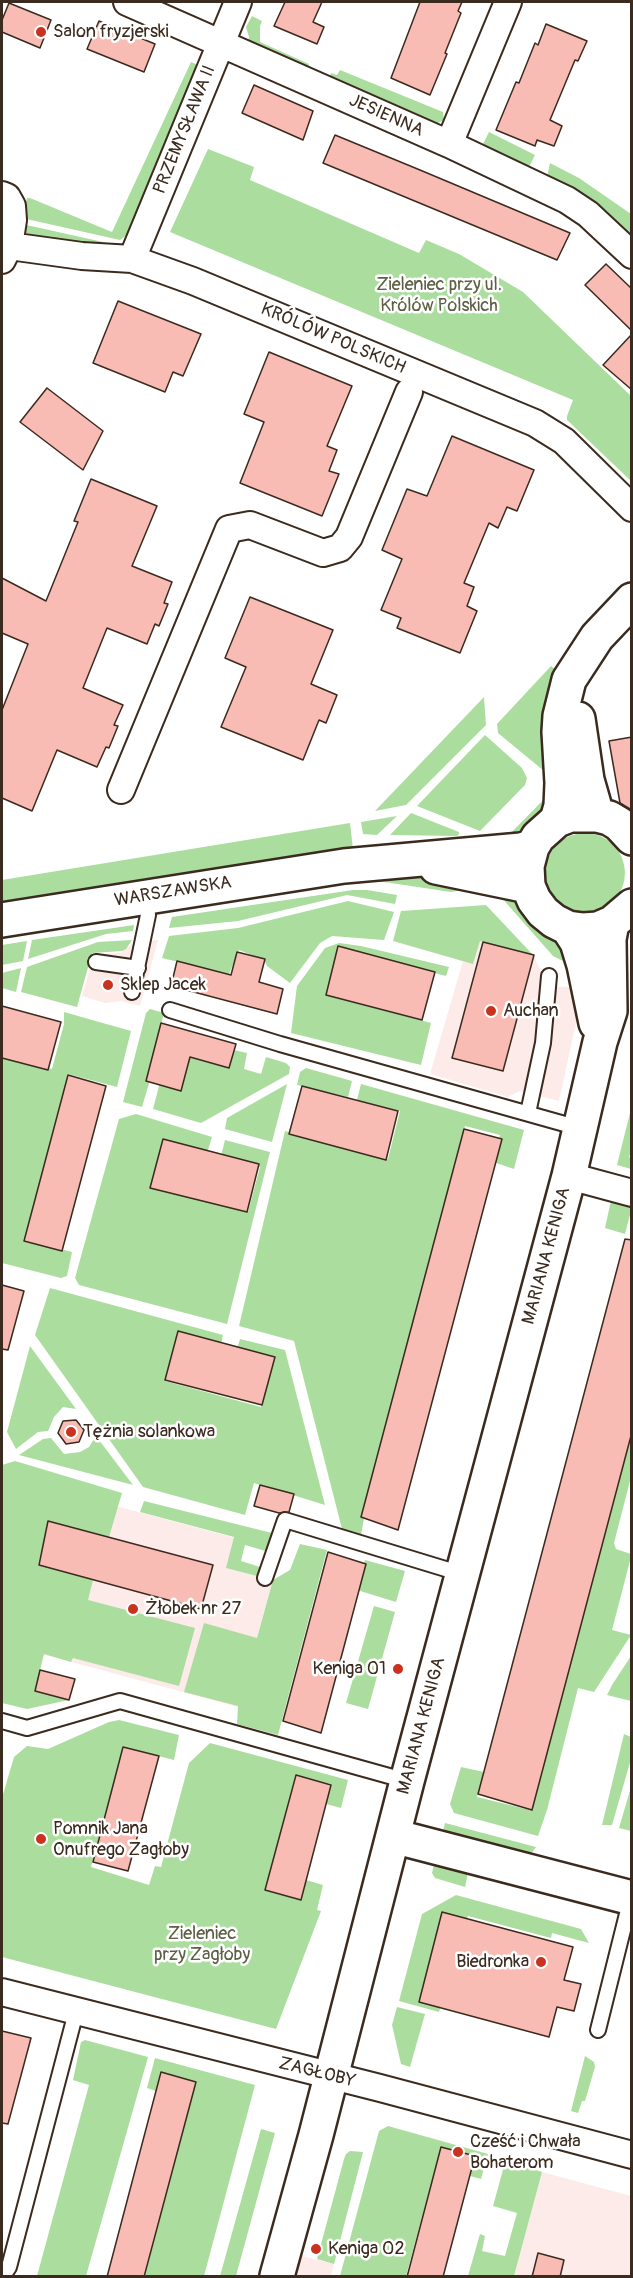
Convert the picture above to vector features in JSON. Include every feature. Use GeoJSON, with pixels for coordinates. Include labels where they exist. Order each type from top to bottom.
{"type":"FeatureCollection","features":[{"type":"Feature","properties":{"kind":"street","name":"JESIENNA"},"geometry":{"type":"LineString","coordinates":[[127,2],[449,144],[567,200],[588,214],[632,255]]}},
{"type":"Feature","properties":{"kind":"street","name":"PRZEMYSŁAWA II"},"geometry":{"type":"LineString","coordinates":[[132,259],[238,2]]}},
{"type":"Feature","properties":{"kind":"street"},"geometry":{"type":"LineString","coordinates":[[449,144],[508,2]]}},
{"type":"Feature","properties":{"kind":"street"},"geometry":{"type":"LineString","coordinates":[[2,195],[7,197],[12,206],[13,220],[4,251]]}},
{"type":"Feature","properties":{"kind":"street","name":"KRÓLÓW POLSKICH"},"geometry":{"type":"LineString","coordinates":[[4,251],[132,259],[193,281],[535,423],[564,441],[632,508]]}},
{"type":"Feature","properties":{"kind":"street"},"geometry":{"type":"LineString","coordinates":[[121,790],[229,529],[250,525],[323,553],[340,548],[349,537],[409,392]]}},
{"type":"Feature","properties":{"kind":"street"},"geometry":{"type":"LineString","coordinates":[[557,820],[561,806],[562,783],[560,716],[569,680],[597,637],[632,600]]}},
{"type":"Feature","properties":{"kind":"street"},"geometry":{"type":"LineString","coordinates":[[581,664],[579,739],[586,780],[597,815]]}},
{"type":"Feature","properties":{"kind":"street"},"geometry":{"type":"LineString","coordinates":[[622,914],[590,929],[568,928],[554,921],[534,900],[528,886],[527,866],[532,847],[547,827],[570,815],[597,815],[619,824],[630,834]]}},
{"type":"Feature","properties":{"kind":"street","name":"WARSZAWSKA"},"geometry":{"type":"LineString","coordinates":[[2,920],[344,866],[521,850],[532,847]]}},
{"type":"Feature","properties":{"kind":"street","name":"WARSZAWSKA"},"geometry":{"type":"LineString","coordinates":[[344,866],[439,867],[528,886]]}},
{"type":"Feature","properties":{"kind":"street","name":"MARIANA KENIGA"},"geometry":{"type":"LineString","coordinates":[[277,2277],[569,1176],[600,1042],[610,1011],[609,939],[622,914]]}},
{"type":"Feature","properties":{"kind":"street","name":"MARIANA KENIGA"},"geometry":{"type":"LineString","coordinates":[[568,928],[577,942],[584,965],[600,1042]]}},
{"type":"Feature","properties":{"kind":"street","name":"MARIANA KENIGA"},"geometry":{"type":"LineString","coordinates":[[569,1176],[632,1193]]}},
{"type":"Feature","properties":{"kind":"street"},"geometry":{"type":"LineString","coordinates":[[393,1836],[631,1898]]}},
{"type":"Feature","properties":{"kind":"street","name":"ZAGŁOBY"},"geometry":{"type":"LineString","coordinates":[[2,1992],[632,2155]]}},
{"type":"Feature","properties":{"kind":"lane"},"geometry":{"type":"LineString","coordinates":[[132,992],[148,915],[146,896]]}},
{"type":"Feature","properties":{"kind":"lane"},"geometry":{"type":"LineString","coordinates":[[96,962],[138,968]]}},
{"type":"Feature","properties":{"kind":"lane"},"geometry":{"type":"LineString","coordinates":[[528,1113],[543,1043],[549,976]]}},
{"type":"Feature","properties":{"kind":"lane"},"geometry":{"type":"LineString","coordinates":[[170,1010],[280,1044],[579,1128]]}},
{"type":"Feature","properties":{"kind":"lane"},"geometry":{"type":"LineString","coordinates":[[265,1578],[285,1520],[462,1574]]}},
{"type":"Feature","properties":{"kind":"lane"},"geometry":{"type":"LineString","coordinates":[[2,1721],[27,1728],[120,1701],[407,1781]]}},
{"type":"Feature","properties":{"kind":"lane"},"geometry":{"type":"LineString","coordinates":[[598,2030],[631,1898]]}},
{"type":"Feature","properties":{"kind":"lane"},"geometry":{"type":"LineString","coordinates":[[3,2277],[9,2267],[76,2012]]}},
{"type":"Feature","properties":{"kind":"shaded area"},"geometry":{"type":"Polygon","coordinates":[[[158,940],[140,1006],[121,1001],[105,1003],[82,996],[94,954],[120,953],[133,943],[158,940]]]}},
{"type":"Feature","properties":{"kind":"shaded area"},"geometry":{"type":"Polygon","coordinates":[[[480,941],[534,956],[545,981],[559,987],[576,987],[577,1018],[559,1101],[519,1091],[508,1097],[430,1074],[463,961],[473,963],[480,941]]]}},
{"type":"Feature","properties":{"kind":"shaded area","name":"Żłobek nr 27"},"geometry":{"type":"Polygon","coordinates":[[[27,1482],[235,1538],[227,1568],[273,1580],[238,1707],[2,1643],[27,1482]]]}},
{"type":"Feature","properties":{"kind":"shaded area"},"geometry":{"type":"Polygon","coordinates":[[[542,2172],[631,2196],[631,2276],[514,2276],[542,2172]]]}},
{"type":"Feature","properties":{"kind":"shaded area"},"geometry":{"type":"Polygon","coordinates":[[[299,2255],[334,2264],[331,2276],[293,2276],[299,2255]]]}},
{"type":"Feature","properties":{"kind":"green space"},"geometry":{"type":"Polygon","coordinates":[[[252,16],[262,21],[260,42],[309,64],[308,69],[248,43],[246,27],[252,16]]]}},
{"type":"Feature","properties":{"kind":"green space"},"geometry":{"type":"Polygon","coordinates":[[[191,62],[200,66],[133,227],[128,234],[120,240],[22,218],[27,198],[30,198],[112,232],[191,62]]]}},
{"type":"Feature","properties":{"kind":"green space"},"geometry":{"type":"Polygon","coordinates":[[[340,70],[443,112],[444,120],[438,123],[430,122],[329,78],[331,73],[337,75],[340,70]]]}},
{"type":"Feature","properties":{"kind":"green space"},"geometry":{"type":"Polygon","coordinates":[[[489,132],[535,155],[529,167],[482,146],[489,132]]]}},
{"type":"Feature","properties":{"kind":"green space","name":"Zieleniec przy ul. Królów Polskich"},"geometry":{"type":"Polygon","coordinates":[[[208,149],[254,167],[250,180],[419,253],[426,240],[459,254],[523,292],[631,396],[631,481],[567,420],[573,400],[170,232],[208,149]]]}},
{"type":"Feature","properties":{"kind":"green space"},"geometry":{"type":"Polygon","coordinates":[[[550,163],[579,178],[631,214],[631,239],[547,177],[550,163]]]}},
{"type":"Feature","properties":{"kind":"green space"},"geometry":{"type":"Polygon","coordinates":[[[22,224],[112,244],[107,247],[29,237],[24,232],[22,224]]]}},
{"type":"Feature","properties":{"kind":"green space"},"geometry":{"type":"Polygon","coordinates":[[[551,666],[555,669],[546,700],[544,718],[546,770],[544,771],[498,733],[497,724],[551,666]]]}},
{"type":"Feature","properties":{"kind":"green space"},"geometry":{"type":"Polygon","coordinates":[[[484,697],[486,725],[406,805],[375,811],[484,697]]]}},
{"type":"Feature","properties":{"kind":"green space"},"geometry":{"type":"Polygon","coordinates":[[[485,735],[522,768],[527,778],[525,785],[480,831],[417,806],[485,735]]]}},
{"type":"Feature","properties":{"kind":"green space"},"geometry":{"type":"Polygon","coordinates":[[[553,790],[553,795],[530,829],[502,842],[553,790]]]}},
{"type":"Feature","properties":{"kind":"green space"},"geometry":{"type":"Polygon","coordinates":[[[411,813],[459,832],[459,834],[457,836],[390,835],[411,813]]]}},
{"type":"Feature","properties":{"kind":"green space"},"geometry":{"type":"Polygon","coordinates":[[[397,816],[377,835],[363,834],[361,822],[397,816]]]}},
{"type":"Feature","properties":{"kind":"green space"},"geometry":{"type":"Polygon","coordinates":[[[350,823],[353,849],[2,906],[2,880],[350,823]]]}},
{"type":"Feature","properties":{"kind":"green space"},"geometry":{"type":"Polygon","coordinates":[[[585,833],[600,836],[613,845],[622,858],[625,873],[622,888],[613,901],[600,910],[585,913],[570,910],[557,901],[548,888],[545,873],[548,858],[557,845],[570,836],[585,833]]]}},
{"type":"Feature","properties":{"kind":"green space"},"geometry":{"type":"Polygon","coordinates":[[[363,874],[475,882],[474,888],[451,892],[364,879],[363,874]]]}},
{"type":"Feature","properties":{"kind":"green space"},"geometry":{"type":"Polygon","coordinates":[[[504,889],[559,938],[567,963],[553,956],[501,897],[504,889]]]}},
{"type":"Feature","properties":{"kind":"green space"},"geometry":{"type":"Polygon","coordinates":[[[353,890],[397,895],[395,904],[347,895],[238,921],[169,928],[172,917],[353,890]]]}},
{"type":"Feature","properties":{"kind":"green space"},"geometry":{"type":"Polygon","coordinates":[[[348,901],[394,912],[384,940],[332,936],[320,943],[290,983],[267,966],[264,960],[239,950],[229,974],[162,958],[169,936],[238,928],[348,901]]]}},
{"type":"Feature","properties":{"kind":"green space"},"geometry":{"type":"Polygon","coordinates":[[[486,905],[534,956],[480,941],[473,964],[393,941],[401,911],[486,905]]]}},
{"type":"Feature","properties":{"kind":"green space"},"geometry":{"type":"Polygon","coordinates":[[[134,925],[133,931],[106,934],[28,959],[32,940],[134,925]]]}},
{"type":"Feature","properties":{"kind":"green space"},"geometry":{"type":"Polygon","coordinates":[[[132,940],[122,951],[92,953],[77,1007],[21,992],[27,967],[98,942],[132,940]]]}},
{"type":"Feature","properties":{"kind":"green space"},"geometry":{"type":"Polygon","coordinates":[[[27,941],[23,961],[2,965],[2,945],[27,941]]]}},
{"type":"Feature","properties":{"kind":"green space"},"geometry":{"type":"Polygon","coordinates":[[[339,943],[449,967],[446,976],[340,948],[328,995],[431,1023],[421,1065],[291,1033],[297,986],[325,948],[339,943]]]}},
{"type":"Feature","properties":{"kind":"green space"},"geometry":{"type":"Polygon","coordinates":[[[21,968],[16,992],[2,988],[2,973],[21,968]]]}},
{"type":"Feature","properties":{"kind":"green space"},"geometry":{"type":"Polygon","coordinates":[[[150,1009],[164,1013],[155,1048],[229,1068],[234,1050],[247,1053],[244,1069],[261,1074],[266,1057],[286,1063],[290,1067],[289,1074],[201,1123],[153,1109],[160,1082],[151,1064],[147,1079],[150,1080],[142,1107],[123,1102],[146,1013],[150,1009]]]}},
{"type":"Feature","properties":{"kind":"green space"},"geometry":{"type":"Polygon","coordinates":[[[64,1012],[131,1031],[117,1087],[68,1074],[25,1240],[72,1252],[67,1276],[61,1278],[2,1263],[2,1057],[52,1069],[64,1024],[64,1012]]]}},
{"type":"Feature","properties":{"kind":"green space"},"geometry":{"type":"Polygon","coordinates":[[[306,1068],[352,1081],[348,1097],[297,1085],[300,1072],[306,1068]]]}},
{"type":"Feature","properties":{"kind":"green space"},"geometry":{"type":"Polygon","coordinates":[[[287,1084],[272,1142],[225,1129],[227,1118],[287,1084]]]}},
{"type":"Feature","properties":{"kind":"green space"},"geometry":{"type":"Polygon","coordinates":[[[361,1084],[524,1130],[514,1169],[493,1162],[500,1135],[465,1126],[361,1535],[342,1529],[294,1341],[239,1326],[285,1131],[388,1159],[400,1111],[357,1100],[361,1084]]]}},
{"type":"Feature","properties":{"kind":"green space"},"geometry":{"type":"Polygon","coordinates":[[[631,1109],[632,1149],[629,1157],[631,1158],[631,1169],[617,1165],[631,1109]]]}},
{"type":"Feature","properties":{"kind":"green space"},"geometry":{"type":"Polygon","coordinates":[[[136,1114],[212,1137],[207,1153],[162,1141],[151,1187],[248,1212],[260,1167],[221,1156],[225,1140],[270,1152],[227,1324],[79,1285],[75,1278],[119,1119],[136,1114]]]}},
{"type":"Feature","properties":{"kind":"green space"},"geometry":{"type":"Polygon","coordinates":[[[612,1196],[631,1199],[631,1211],[625,1234],[605,1228],[612,1196]]]}},
{"type":"Feature","properties":{"kind":"green space"},"geometry":{"type":"Polygon","coordinates":[[[50,1288],[223,1335],[221,1345],[177,1333],[165,1381],[261,1407],[274,1359],[237,1349],[240,1339],[285,1350],[325,1505],[254,1483],[245,1515],[143,1487],[35,1335],[50,1288]]]}},
{"type":"Feature","properties":{"kind":"green space"},"geometry":{"type":"Polygon","coordinates":[[[30,1346],[76,1409],[63,1407],[54,1417],[48,1431],[38,1432],[16,1449],[7,1432],[30,1346]]]}},
{"type":"Feature","properties":{"kind":"green space"},"geometry":{"type":"Polygon","coordinates":[[[631,1416],[631,1477],[614,1543],[616,1549],[631,1554],[631,1557],[612,1630],[631,1635],[594,1692],[578,1688],[547,1810],[538,1836],[454,1813],[450,1804],[461,1767],[484,1772],[477,1797],[530,1810],[631,1416]]]}},
{"type":"Feature","properties":{"kind":"green space"},"geometry":{"type":"Polygon","coordinates":[[[96,1436],[133,1485],[19,1455],[43,1439],[51,1438],[64,1454],[80,1452],[89,1447],[96,1436]]]}},
{"type":"Feature","properties":{"kind":"green space"},"geometry":{"type":"Polygon","coordinates":[[[15,1461],[122,1493],[109,1537],[48,1521],[38,1565],[93,1580],[88,1600],[195,1628],[179,1686],[73,1658],[71,1662],[44,1654],[35,1690],[69,1700],[27,1709],[2,1703],[2,1465],[15,1461]]]}},
{"type":"Feature","properties":{"kind":"green space"},"geometry":{"type":"Polygon","coordinates":[[[144,1501],[272,1533],[269,1552],[245,1545],[241,1561],[260,1567],[257,1576],[226,1568],[234,1537],[140,1512],[144,1501]]]}},
{"type":"Feature","properties":{"kind":"green space"},"geometry":{"type":"Polygon","coordinates":[[[300,1544],[327,1550],[278,1735],[237,1724],[238,1706],[184,1692],[204,1623],[257,1638],[273,1580],[290,1570],[300,1544]]]}},
{"type":"Feature","properties":{"kind":"green space"},"geometry":{"type":"Polygon","coordinates":[[[365,1560],[405,1571],[396,1602],[357,1590],[365,1560]]]}},
{"type":"Feature","properties":{"kind":"green space"},"geometry":{"type":"Polygon","coordinates":[[[374,1606],[395,1612],[368,1709],[346,1703],[374,1606]]]}},
{"type":"Feature","properties":{"kind":"green space"},"geometry":{"type":"Polygon","coordinates":[[[631,1656],[631,1701],[607,1695],[612,1685],[631,1656]]]}},
{"type":"Feature","properties":{"kind":"green space","name":"Zieleniec przy Zagłoby"},"geometry":{"type":"Polygon","coordinates":[[[119,1720],[179,1735],[174,1760],[123,1747],[91,1867],[149,1885],[155,1866],[161,1867],[189,1763],[210,1743],[348,1780],[341,1808],[326,1804],[331,1784],[295,1776],[265,1890],[300,1900],[306,1880],[323,1885],[317,1910],[321,1911],[276,2029],[2,1957],[2,1798],[14,1757],[27,1746],[48,1749],[109,1722],[119,1720]]]}},
{"type":"Feature","properties":{"kind":"green space"},"geometry":{"type":"Polygon","coordinates":[[[624,1734],[631,1737],[631,1759],[612,1825],[602,1825],[624,1734]]]}},
{"type":"Feature","properties":{"kind":"green space"},"geometry":{"type":"Polygon","coordinates":[[[631,1787],[631,1831],[619,1828],[631,1787]]]}},
{"type":"Feature","properties":{"kind":"green space"},"geometry":{"type":"Polygon","coordinates":[[[445,1823],[536,1847],[530,1855],[442,1835],[445,1823]]]}},
{"type":"Feature","properties":{"kind":"green space"},"geometry":{"type":"Polygon","coordinates":[[[435,1860],[468,1873],[465,1887],[435,1878],[432,1873],[435,1860]]]}},
{"type":"Feature","properties":{"kind":"green space"},"geometry":{"type":"Polygon","coordinates":[[[456,1895],[581,1929],[589,1943],[552,1933],[551,1938],[468,1916],[439,2012],[399,2001],[422,1914],[456,1895]]]}},
{"type":"Feature","properties":{"kind":"green space"},"geometry":{"type":"Polygon","coordinates":[[[397,2007],[425,2014],[410,2067],[401,2064],[392,2025],[397,2007]]]}},
{"type":"Feature","properties":{"kind":"green space"},"geometry":{"type":"Polygon","coordinates":[[[85,2040],[148,2057],[86,2276],[37,2276],[89,2085],[73,2080],[81,2042],[85,2040]]]}},
{"type":"Feature","properties":{"kind":"green space"},"geometry":{"type":"Polygon","coordinates":[[[585,2056],[594,2062],[595,2067],[585,2101],[582,2101],[578,2113],[571,2111],[585,2056]]]}},
{"type":"Feature","properties":{"kind":"green space"},"geometry":{"type":"Polygon","coordinates":[[[155,2058],[255,2085],[204,2276],[145,2276],[196,2082],[160,2073],[156,2091],[147,2088],[155,2058]]]}},
{"type":"Feature","properties":{"kind":"green space"},"geometry":{"type":"Polygon","coordinates":[[[388,2126],[488,2154],[481,2179],[470,2176],[475,2156],[441,2147],[406,2276],[340,2276],[379,2131],[388,2126]]]}},
{"type":"Feature","properties":{"kind":"green space"},"geometry":{"type":"Polygon","coordinates":[[[261,2129],[275,2133],[236,2276],[220,2276],[261,2129]]]}},
{"type":"Feature","properties":{"kind":"green space"},"geometry":{"type":"Polygon","coordinates":[[[350,2151],[363,2152],[334,2264],[317,2259],[344,2159],[350,2151]]]}},
{"type":"Feature","properties":{"kind":"green space"},"geometry":{"type":"Polygon","coordinates":[[[511,2161],[542,2172],[514,2276],[468,2276],[480,2234],[485,2236],[482,2251],[505,2256],[517,2213],[493,2206],[504,2166],[511,2161]]]}},
{"type":"Feature","properties":{"kind":"building"},"geometry":{"type":"Polygon","coordinates":[[[285,2],[322,2],[313,22],[324,27],[317,44],[274,26],[285,2]]]}},
{"type":"Feature","properties":{"kind":"building"},"geometry":{"type":"Polygon","coordinates":[[[420,2],[462,2],[458,11],[461,13],[445,53],[447,54],[430,95],[391,78],[420,2]]]}},
{"type":"Feature","properties":{"kind":"building"},"geometry":{"type":"Polygon","coordinates":[[[9,3],[51,20],[40,48],[2,32],[2,20],[9,3]]]}},
{"type":"Feature","properties":{"kind":"building"},"geometry":{"type":"Polygon","coordinates":[[[99,21],[155,44],[144,72],[87,49],[99,21]]]}},
{"type":"Feature","properties":{"kind":"building"},"geometry":{"type":"Polygon","coordinates":[[[546,24],[587,41],[578,61],[575,60],[550,120],[562,126],[554,146],[537,140],[535,146],[496,130],[516,82],[519,83],[535,43],[538,45],[546,24]]]}},
{"type":"Feature","properties":{"kind":"building"},"geometry":{"type":"Polygon","coordinates":[[[254,85],[313,111],[303,140],[242,113],[254,85]]]}},
{"type":"Feature","properties":{"kind":"building"},"geometry":{"type":"Polygon","coordinates":[[[335,135],[570,233],[557,260],[323,163],[335,135]]]}},
{"type":"Feature","properties":{"kind":"building"},"geometry":{"type":"Polygon","coordinates":[[[606,264],[632,289],[632,331],[585,285],[606,264]]]}},
{"type":"Feature","properties":{"kind":"building"},"geometry":{"type":"Polygon","coordinates":[[[118,301],[201,334],[183,376],[173,372],[165,392],[93,363],[118,301]]]}},
{"type":"Feature","properties":{"kind":"building"},"geometry":{"type":"Polygon","coordinates":[[[632,334],[632,390],[603,365],[632,334]]]}},
{"type":"Feature","properties":{"kind":"building"},"geometry":{"type":"Polygon","coordinates":[[[269,352],[352,386],[327,446],[337,450],[329,471],[339,474],[322,516],[240,483],[264,422],[244,414],[269,352]]]}},
{"type":"Feature","properties":{"kind":"building"},"geometry":{"type":"Polygon","coordinates":[[[47,388],[103,431],[83,470],[20,422],[47,388]]]}},
{"type":"Feature","properties":{"kind":"building"},"geometry":{"type":"Polygon","coordinates":[[[452,436],[534,470],[517,511],[507,507],[498,528],[489,523],[464,583],[474,587],[467,606],[477,611],[460,653],[397,628],[401,618],[381,610],[402,559],[382,550],[407,489],[427,496],[452,436]]]}},
{"type":"Feature","properties":{"kind":"building"},"geometry":{"type":"Polygon","coordinates":[[[91,479],[157,506],[132,566],[172,582],[164,603],[168,604],[159,626],[155,624],[147,644],[107,628],[83,688],[123,705],[114,725],[118,726],[109,748],[106,747],[97,767],[57,750],[32,811],[2,798],[2,710],[28,644],[2,633],[2,578],[46,601],[78,522],[74,521],[91,479]]]}},
{"type":"Feature","properties":{"kind":"building"},"geometry":{"type":"Polygon","coordinates":[[[250,597],[333,630],[311,684],[337,695],[326,723],[319,720],[303,760],[221,727],[246,667],[225,658],[250,597]]]}},
{"type":"Feature","properties":{"kind":"building"},"geometry":{"type":"Polygon","coordinates":[[[632,737],[632,809],[630,809],[620,803],[609,741],[632,737]]]}},
{"type":"Feature","properties":{"kind":"building","name":"Auchan"},"geometry":{"type":"Polygon","coordinates":[[[483,942],[534,955],[503,1071],[452,1058],[483,942]]]}},
{"type":"Feature","properties":{"kind":"building"},"geometry":{"type":"Polygon","coordinates":[[[338,946],[435,972],[422,1020],[326,995],[338,946]]]}},
{"type":"Feature","properties":{"kind":"building"},"geometry":{"type":"Polygon","coordinates":[[[237,952],[265,959],[259,982],[283,989],[277,1014],[171,986],[177,961],[231,975],[237,952]]]}},
{"type":"Feature","properties":{"kind":"building"},"geometry":{"type":"Polygon","coordinates":[[[2,1006],[61,1022],[48,1070],[2,1058],[2,1006]]]}},
{"type":"Feature","properties":{"kind":"building"},"geometry":{"type":"Polygon","coordinates":[[[161,1023],[236,1044],[229,1068],[190,1057],[181,1091],[146,1081],[161,1023]]]}},
{"type":"Feature","properties":{"kind":"building"},"geometry":{"type":"Polygon","coordinates":[[[68,1075],[106,1086],[62,1251],[24,1241],[68,1075]]]}},
{"type":"Feature","properties":{"kind":"building"},"geometry":{"type":"Polygon","coordinates":[[[302,1086],[398,1111],[386,1160],[289,1134],[302,1086]]]}},
{"type":"Feature","properties":{"kind":"building"},"geometry":{"type":"Polygon","coordinates":[[[464,1129],[502,1139],[398,1530],[361,1517],[464,1129]]]}},
{"type":"Feature","properties":{"kind":"building"},"geometry":{"type":"Polygon","coordinates":[[[163,1139],[259,1164],[247,1212],[150,1188],[163,1139]]]}},
{"type":"Feature","properties":{"kind":"building"},"geometry":{"type":"Polygon","coordinates":[[[625,1239],[632,1240],[632,1432],[532,1810],[478,1794],[625,1239]]]}},
{"type":"Feature","properties":{"kind":"building"},"geometry":{"type":"Polygon","coordinates":[[[2,1285],[24,1291],[8,1350],[2,1349],[2,1285]]]}},
{"type":"Feature","properties":{"kind":"building"},"geometry":{"type":"Polygon","coordinates":[[[178,1331],[275,1357],[262,1405],[165,1380],[178,1331]]]}},
{"type":"Feature","properties":{"kind":"building","name":"Tężnia solankowa"},"geometry":{"type":"Polygon","coordinates":[[[76,1420],[84,1430],[79,1442],[66,1444],[58,1433],[63,1421],[76,1420]]]}},
{"type":"Feature","properties":{"kind":"building"},"geometry":{"type":"Polygon","coordinates":[[[260,1485],[294,1494],[289,1512],[279,1513],[254,1506],[260,1485]]]}},
{"type":"Feature","properties":{"kind":"building"},"geometry":{"type":"Polygon","coordinates":[[[48,1521],[213,1565],[201,1609],[39,1565],[48,1521]]]}},
{"type":"Feature","properties":{"kind":"building"},"geometry":{"type":"Polygon","coordinates":[[[328,1552],[366,1564],[321,1733],[283,1721],[328,1552]]]}},
{"type":"Feature","properties":{"kind":"building"},"geometry":{"type":"Polygon","coordinates":[[[40,1670],[75,1679],[69,1700],[35,1691],[40,1670]]]}},
{"type":"Feature","properties":{"kind":"building"},"geometry":{"type":"Polygon","coordinates":[[[123,1747],[159,1756],[128,1871],[93,1862],[123,1747]]]}},
{"type":"Feature","properties":{"kind":"building"},"geometry":{"type":"Polygon","coordinates":[[[296,1775],[331,1785],[301,1900],[265,1890],[296,1775]]]}},
{"type":"Feature","properties":{"kind":"building"},"geometry":{"type":"Polygon","coordinates":[[[442,1912],[573,1947],[564,1980],[581,1984],[574,2011],[557,2007],[549,2037],[419,2002],[442,1912]]]}},
{"type":"Feature","properties":{"kind":"building"},"geometry":{"type":"Polygon","coordinates":[[[2,2031],[31,2038],[8,2124],[2,2123],[2,2031]]]}},
{"type":"Feature","properties":{"kind":"building"},"geometry":{"type":"Polygon","coordinates":[[[161,2072],[196,2082],[144,2277],[107,2277],[161,2072]]]}},
{"type":"Feature","properties":{"kind":"building"},"geometry":{"type":"Polygon","coordinates":[[[441,2147],[475,2156],[443,2277],[407,2277],[441,2147]]]}},
{"type":"Feature","properties":{"kind":"building"},"geometry":{"type":"Polygon","coordinates":[[[538,2253],[564,2260],[560,2277],[532,2277],[538,2253]]]}},
{"type":"Feature","properties":{"kind":"place","name":"Salon fryzjerski"},"geometry":{"type":"Point","coordinates":[41,32]}},
{"type":"Feature","properties":{"kind":"place","name":"Sklep Jacek"},"geometry":{"type":"Point","coordinates":[108,985]}},
{"type":"Feature","properties":{"kind":"place","name":"Auchan"},"geometry":{"type":"Point","coordinates":[491,1011]}},
{"type":"Feature","properties":{"kind":"place","name":"Tężnia solankowa"},"geometry":{"type":"Point","coordinates":[71,1432]}},
{"type":"Feature","properties":{"kind":"place","name":"Żłobek nr 27"},"geometry":{"type":"Point","coordinates":[133,1609]}},
{"type":"Feature","properties":{"kind":"place","name":"Keniga 01"},"geometry":{"type":"Point","coordinates":[398,1669]}},
{"type":"Feature","properties":{"kind":"place","name":"Pomnik Jana Onufrego Zagłoby"},"geometry":{"type":"Point","coordinates":[41,1839]}},
{"type":"Feature","properties":{"kind":"place","name":"Biedronka"},"geometry":{"type":"Point","coordinates":[541,1962]}},
{"type":"Feature","properties":{"kind":"place","name":"Cześć i Chwała Bohaterom"},"geometry":{"type":"Point","coordinates":[458,2152]}},
{"type":"Feature","properties":{"kind":"place","name":"Keniga 02"},"geometry":{"type":"Point","coordinates":[316,2249]}}]}
